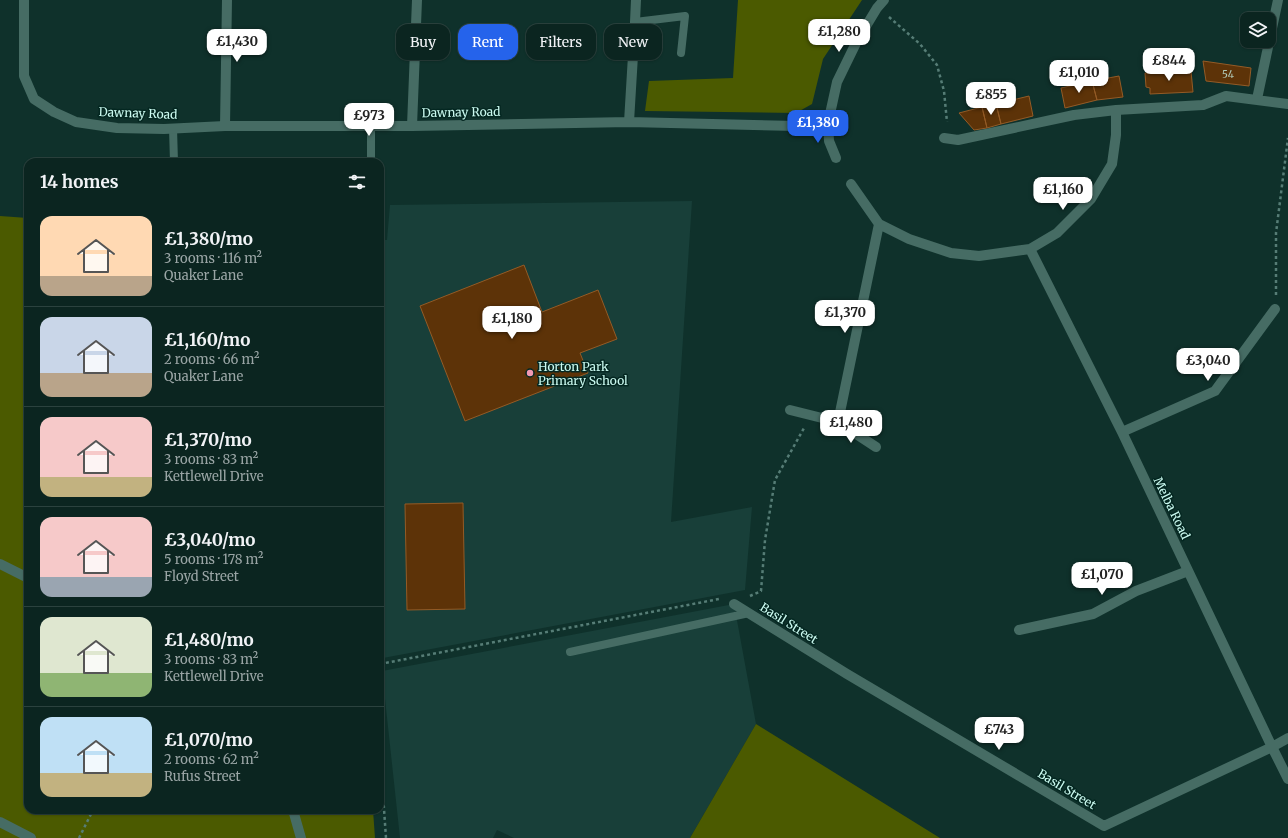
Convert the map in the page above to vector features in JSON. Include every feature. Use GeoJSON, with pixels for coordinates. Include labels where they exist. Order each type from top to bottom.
{"type":"FeatureCollection","features":[{"type":"Feature","properties":{"kind":"street","name":"Dawnay Road"},"geometry":{"type":"LineString","coordinates":[[24,0],[24,76],[34,99],[54,112],[76,122],[117,128],[225,126],[412,126],[629,122],[797,126],[828,123]]}},
{"type":"Feature","properties":{"kind":"street"},"geometry":{"type":"LineString","coordinates":[[225,126],[227,0]]}},
{"type":"Feature","properties":{"kind":"street"},"geometry":{"type":"LineString","coordinates":[[412,126],[417,0]]}},
{"type":"Feature","properties":{"kind":"street"},"geometry":{"type":"LineString","coordinates":[[629,122],[636,0]]}},
{"type":"Feature","properties":{"kind":"street"},"geometry":{"type":"LineString","coordinates":[[836,158],[829,141],[828,123],[837,82],[857,41],[877,8],[884,0]]}},
{"type":"Feature","properties":{"kind":"street"},"geometry":{"type":"LineString","coordinates":[[1258,99],[1278,0]]}},
{"type":"Feature","properties":{"kind":"street"},"geometry":{"type":"LineString","coordinates":[[944,138],[958,140],[987,135],[1074,115],[1116,110],[1202,105],[1226,96],[1288,104]]}},
{"type":"Feature","properties":{"kind":"street"},"geometry":{"type":"LineString","coordinates":[[851,184],[879,224],[909,239],[951,253],[978,256],[1030,250],[1057,233],[1091,199],[1112,164],[1116,135],[1116,110]]}},
{"type":"Feature","properties":{"kind":"street"},"geometry":{"type":"LineString","coordinates":[[838,422],[879,224]]}},
{"type":"Feature","properties":{"kind":"street","name":"Melba Road"},"geometry":{"type":"LineString","coordinates":[[1030,250],[1122,432],[1288,779]]}},
{"type":"Feature","properties":{"kind":"street"},"geometry":{"type":"LineString","coordinates":[[1122,432],[1215,391],[1275,309]]}},
{"type":"Feature","properties":{"kind":"street"},"geometry":{"type":"LineString","coordinates":[[790,410],[838,422],[876,447]]}},
{"type":"Feature","properties":{"kind":"street"},"geometry":{"type":"LineString","coordinates":[[0,564],[24,576]]}},
{"type":"Feature","properties":{"kind":"street"},"geometry":{"type":"LineString","coordinates":[[1019,630],[1093,614],[1136,591],[1188,571]]}},
{"type":"Feature","properties":{"kind":"street","name":"Basil Street"},"geometry":{"type":"LineString","coordinates":[[734,604],[847,674],[1104,826],[1272,747]]}},
{"type":"Feature","properties":{"kind":"street"},"geometry":{"type":"LineString","coordinates":[[1272,747],[1288,738]]}},
{"type":"Feature","properties":{"kind":"street"},"geometry":{"type":"LineString","coordinates":[[295,814],[301,838]]}},
{"type":"Feature","properties":{"kind":"street"},"geometry":{"type":"LineString","coordinates":[[0,822],[31,838]]}},
{"type":"Feature","properties":{"kind":"lane"},"geometry":{"type":"LineString","coordinates":[[635,22],[684,16],[681,53]]}},
{"type":"Feature","properties":{"kind":"lane"},"geometry":{"type":"LineString","coordinates":[[371,126],[371,158]]}},
{"type":"Feature","properties":{"kind":"lane"},"geometry":{"type":"LineString","coordinates":[[173,128],[174,158]]}},
{"type":"Feature","properties":{"kind":"lane"},"geometry":{"type":"LineString","coordinates":[[570,652],[749,613]]}},
{"type":"Feature","properties":{"kind":"path"},"geometry":{"type":"LineString","coordinates":[[877,8],[900,25],[920,44],[936,65],[944,91],[948,120],[944,138]]}},
{"type":"Feature","properties":{"kind":"path"},"geometry":{"type":"LineString","coordinates":[[1275,309],[1276,233],[1288,138]]}},
{"type":"Feature","properties":{"kind":"path"},"geometry":{"type":"LineString","coordinates":[[384,663],[728,597],[734,604],[761,591],[765,540],[775,480],[811,416]]}},
{"type":"Feature","properties":{"kind":"path"},"geometry":{"type":"LineString","coordinates":[[384,809],[386,838]]}},
{"type":"Feature","properties":{"kind":"path"},"geometry":{"type":"LineString","coordinates":[[79,838],[91,814]]}},
{"type":"Feature","properties":{"kind":"shaded area","name":"Horton Park Primary School"},"geometry":{"type":"Polygon","coordinates":[[[692,201],[671,522],[752,507],[745,590],[384,658],[384,240],[387,240],[390,205],[692,201]]]}},
{"type":"Feature","properties":{"kind":"shaded area"},"geometry":{"type":"Polygon","coordinates":[[[734,604],[756,724],[690,838],[514,838],[497,830],[493,838],[400,838],[384,690],[384,671],[734,604]]]}},
{"type":"Feature","properties":{"kind":"green space"},"geometry":{"type":"Polygon","coordinates":[[[738,0],[862,0],[823,59],[812,104],[796,113],[645,111],[649,81],[733,78],[738,0]]]}},
{"type":"Feature","properties":{"kind":"green space"},"geometry":{"type":"Polygon","coordinates":[[[0,216],[24,218],[24,814],[373,814],[375,838],[0,838],[0,216]]]}},
{"type":"Feature","properties":{"kind":"green space"},"geometry":{"type":"Polygon","coordinates":[[[756,724],[940,838],[690,838],[756,724]]]}},
{"type":"Feature","properties":{"kind":"building"},"geometry":{"type":"Polygon","coordinates":[[[1203,61],[1251,68],[1249,86],[1206,81],[1203,61]]]}},
{"type":"Feature","properties":{"kind":"building"},"geometry":{"type":"Polygon","coordinates":[[[1191,71],[1193,92],[1150,94],[1150,88],[1146,87],[1145,73],[1191,71]]]}},
{"type":"Feature","properties":{"kind":"building"},"geometry":{"type":"Polygon","coordinates":[[[1119,76],[1123,97],[1097,100],[1092,81],[1119,76]]]}},
{"type":"Feature","properties":{"kind":"building"},"geometry":{"type":"Polygon","coordinates":[[[1092,81],[1097,100],[1065,108],[1061,88],[1092,81]]]}},
{"type":"Feature","properties":{"kind":"building"},"geometry":{"type":"Polygon","coordinates":[[[1029,96],[1033,116],[1001,124],[996,104],[1029,96]]]}},
{"type":"Feature","properties":{"kind":"building"},"geometry":{"type":"Polygon","coordinates":[[[996,104],[1001,124],[987,128],[982,107],[996,104]]]}},
{"type":"Feature","properties":{"kind":"building"},"geometry":{"type":"Polygon","coordinates":[[[982,107],[987,128],[974,130],[959,113],[982,107]]]}},
{"type":"Feature","properties":{"kind":"building"},"geometry":{"type":"Polygon","coordinates":[[[524,265],[542,312],[598,290],[617,339],[580,353],[588,373],[465,421],[420,306],[524,265]]]}},
{"type":"Feature","properties":{"kind":"building"},"geometry":{"type":"Polygon","coordinates":[[[463,503],[465,609],[407,610],[405,504],[463,503]]]}},
{"type":"Feature","properties":{"kind":"place","name":"Horton Park Primary School"},"geometry":{"type":"Point","coordinates":[530,373]}}]}
